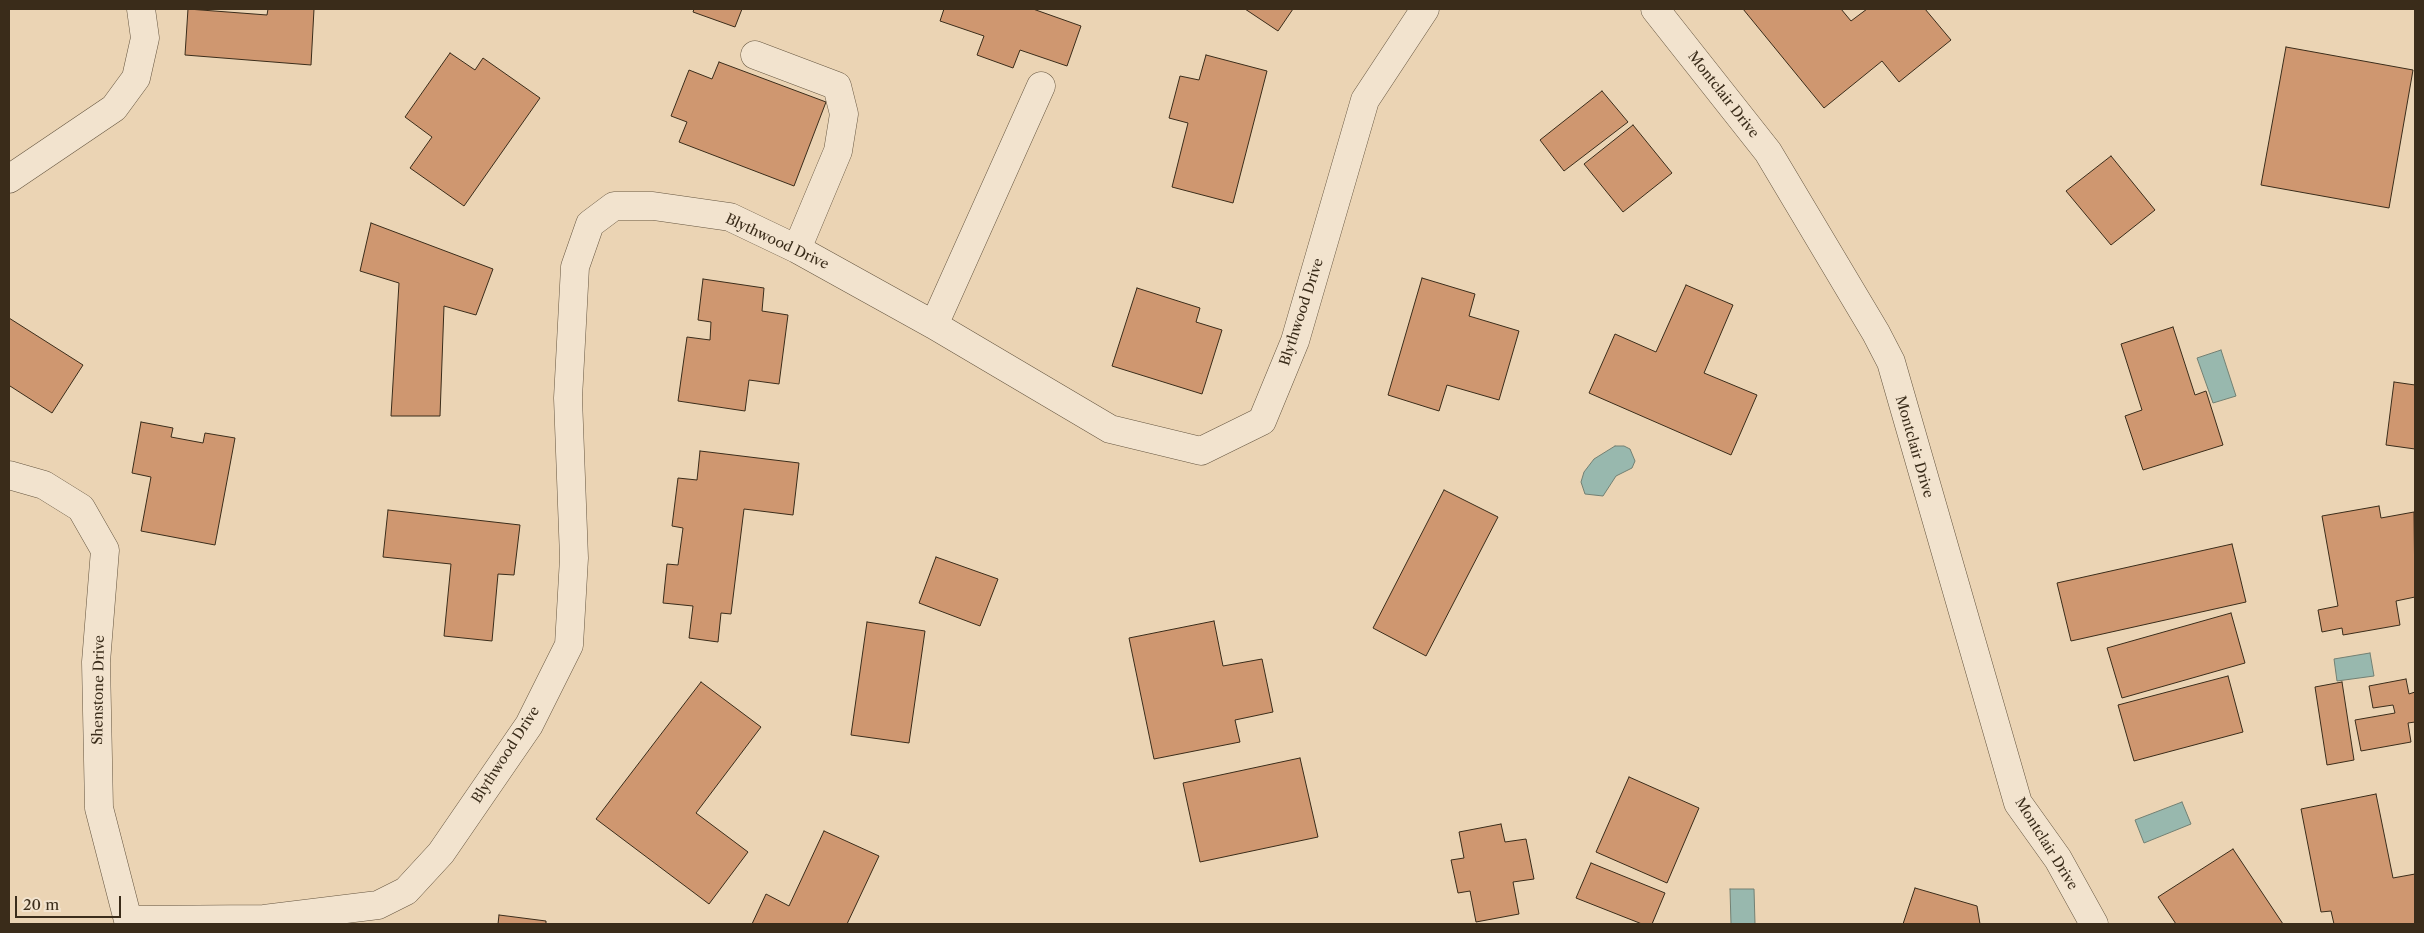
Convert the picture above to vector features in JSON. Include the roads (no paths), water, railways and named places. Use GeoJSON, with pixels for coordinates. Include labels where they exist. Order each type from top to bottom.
{"type":"FeatureCollection","features":[{"type":"Feature","properties":{"kind":"street"},"geometry":{"type":"LineString","coordinates":[[9,179],[114,108],[136,78],[145,38],[141,9]]}},
{"type":"Feature","properties":{"kind":"street","name":"Blythwood Drive"},"geometry":{"type":"LineString","coordinates":[[129,922],[264,919],[378,905],[406,891],[441,853],[529,725],[569,645],[574,558],[568,398],[575,267],[590,224],[614,206],[653,206],[730,217],[797,249],[934,325],[1110,429],[1202,451],[1262,421],[1295,341],[1365,100],[1425,9]]}},
{"type":"Feature","properties":{"kind":"street","name":"Montclair Drive"},"geometry":{"type":"LineString","coordinates":[[1656,9],[1768,152],[1876,333],[1891,362],[2018,803],[2058,859],[2094,924]]}},
{"type":"Feature","properties":{"kind":"street"},"geometry":{"type":"LineString","coordinates":[[754,55],[837,86],[844,114],[838,152],[797,249]]}},
{"type":"Feature","properties":{"kind":"street"},"geometry":{"type":"LineString","coordinates":[[934,325],[1041,86]]}},
{"type":"Feature","properties":{"kind":"street","name":"Shenstone Drive"},"geometry":{"type":"LineString","coordinates":[[9,475],[44,485],[81,508],[105,550],[96,662],[99,808],[129,922]]}},
{"type":"Feature","properties":{"kind":"water"},"geometry":{"type":"Polygon","coordinates":[[[2221,350],[2236,396],[2213,403],[2197,358],[2221,350]]]}},
{"type":"Feature","properties":{"kind":"water"},"geometry":{"type":"Polygon","coordinates":[[[1615,446],[1624,446],[1630,449],[1635,461],[1632,468],[1616,476],[1603,496],[1585,494],[1581,482],[1584,472],[1594,459],[1615,446]]]}},
{"type":"Feature","properties":{"kind":"water"},"geometry":{"type":"Polygon","coordinates":[[[2370,653],[2374,676],[2337,681],[2334,659],[2370,653]]]}},
{"type":"Feature","properties":{"kind":"water"},"geometry":{"type":"Polygon","coordinates":[[[2182,802],[2191,824],[2144,843],[2135,820],[2182,802]]]}},
{"type":"Feature","properties":{"kind":"water"},"geometry":{"type":"Polygon","coordinates":[[[1730,889],[1754,889],[1755,924],[1731,924],[1730,889]]]}}]}
